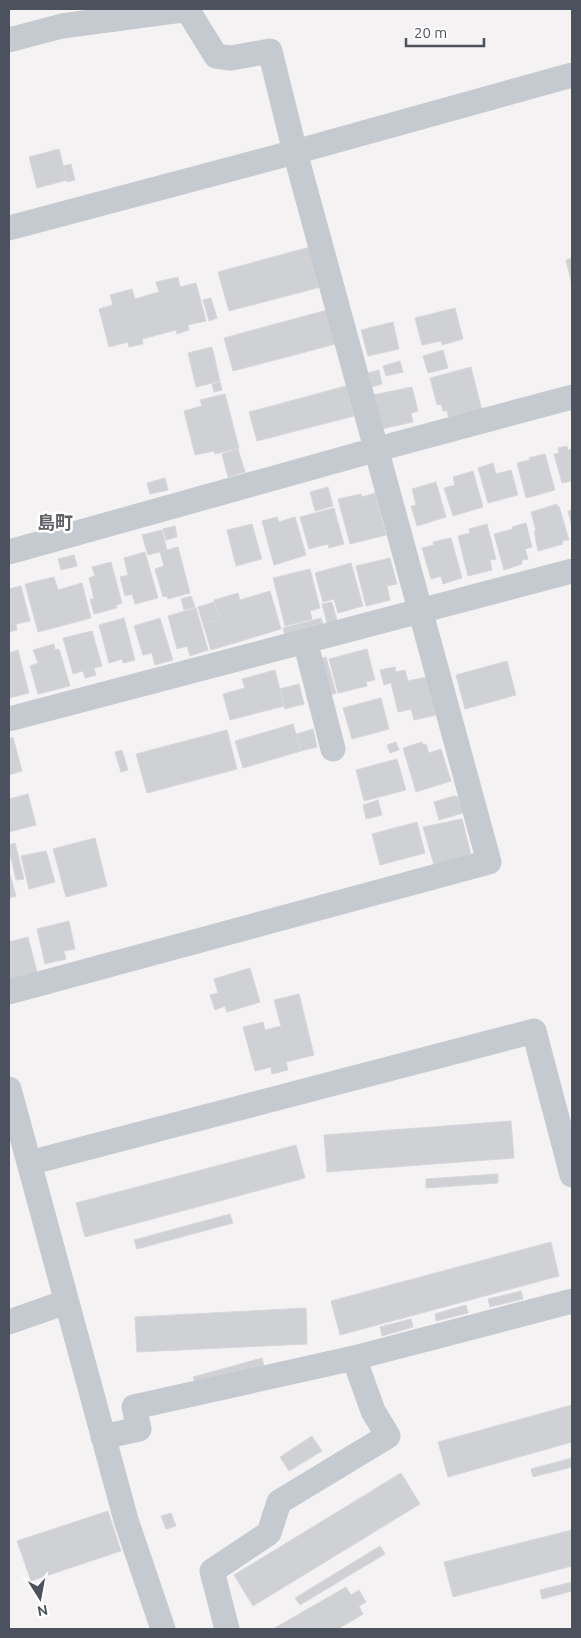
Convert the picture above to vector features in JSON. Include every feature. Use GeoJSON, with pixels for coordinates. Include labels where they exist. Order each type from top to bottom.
{"type":"FeatureCollection","features":[{"type":"Feature","properties":{"kind":"street"},"geometry":{"type":"LineString","coordinates":[[9,40],[62,26],[182,10],[190,14],[216,56],[231,58],[270,51],[295,152],[378,449],[489,862],[9,992]]}},
{"type":"Feature","properties":{"kind":"street"},"geometry":{"type":"LineString","coordinates":[[9,228],[295,152],[572,74]]}},
{"type":"Feature","properties":{"kind":"street"},"geometry":{"type":"LineString","coordinates":[[9,552],[572,397]]}},
{"type":"Feature","properties":{"kind":"street"},"geometry":{"type":"LineString","coordinates":[[9,720],[572,570]]}},
{"type":"Feature","properties":{"kind":"street"},"geometry":{"type":"LineString","coordinates":[[305,641],[333,748]]}},
{"type":"Feature","properties":{"kind":"street"},"geometry":{"type":"LineString","coordinates":[[29,1163],[534,1032],[571,1166]]}},
{"type":"Feature","properties":{"kind":"street"},"geometry":{"type":"LineString","coordinates":[[9,1089],[126,1520],[164,1629]]}},
{"type":"Feature","properties":{"kind":"street"},"geometry":{"type":"LineString","coordinates":[[103,1437],[140,1429],[134,1407],[354,1358],[572,1301]]}},
{"type":"Feature","properties":{"kind":"street"},"geometry":{"type":"LineString","coordinates":[[9,1322],[66,1302]]}},
{"type":"Feature","properties":{"kind":"street"},"geometry":{"type":"LineString","coordinates":[[227,1629],[212,1571],[269,1533],[279,1502],[388,1436],[373,1411],[354,1358]]}},
{"type":"Feature","properties":{"kind":"building"},"geometry":{"type":"Polygon","coordinates":[[[59,149],[67,180],[37,188],[29,157],[59,149]]]}},
{"type":"Feature","properties":{"kind":"building"},"geometry":{"type":"Polygon","coordinates":[[[71,164],[75,180],[67,182],[63,166],[71,164]]]}},
{"type":"Feature","properties":{"kind":"building"},"geometry":{"type":"Polygon","coordinates":[[[310,247],[321,287],[229,311],[218,272],[310,247]]]}},
{"type":"Feature","properties":{"kind":"building"},"geometry":{"type":"Polygon","coordinates":[[[572,258],[572,285],[566,260],[572,258]]]}},
{"type":"Feature","properties":{"kind":"building"},"geometry":{"type":"Polygon","coordinates":[[[178,277],[180,287],[196,283],[206,321],[188,325],[189,330],[177,334],[176,330],[142,339],[143,344],[129,347],[128,342],[109,347],[99,309],[113,305],[110,295],[132,289],[135,299],[159,292],[156,282],[178,277]]]}},
{"type":"Feature","properties":{"kind":"building"},"geometry":{"type":"Polygon","coordinates":[[[211,298],[217,318],[209,321],[203,300],[211,298]]]}},
{"type":"Feature","properties":{"kind":"building"},"geometry":{"type":"Polygon","coordinates":[[[455,308],[463,339],[442,345],[441,341],[422,345],[415,318],[455,308]]]}},
{"type":"Feature","properties":{"kind":"building"},"geometry":{"type":"Polygon","coordinates":[[[327,310],[336,344],[233,371],[224,338],[327,310]]]}},
{"type":"Feature","properties":{"kind":"building"},"geometry":{"type":"Polygon","coordinates":[[[393,322],[399,349],[368,356],[361,330],[393,322]]]}},
{"type":"Feature","properties":{"kind":"building"},"geometry":{"type":"Polygon","coordinates":[[[212,347],[220,381],[196,387],[188,353],[212,347]]]}},
{"type":"Feature","properties":{"kind":"building"},"geometry":{"type":"Polygon","coordinates":[[[443,350],[448,368],[428,373],[423,356],[443,350]]]}},
{"type":"Feature","properties":{"kind":"building"},"geometry":{"type":"Polygon","coordinates":[[[400,361],[403,372],[386,376],[383,366],[400,361]]]}},
{"type":"Feature","properties":{"kind":"building"},"geometry":{"type":"Polygon","coordinates":[[[471,367],[482,411],[449,419],[447,411],[443,411],[441,404],[437,405],[430,378],[471,367]]]}},
{"type":"Feature","properties":{"kind":"building"},"geometry":{"type":"Polygon","coordinates":[[[379,370],[382,384],[372,387],[368,373],[379,370]]]}},
{"type":"Feature","properties":{"kind":"building"},"geometry":{"type":"Polygon","coordinates":[[[220,382],[222,390],[214,392],[212,384],[220,382]]]}},
{"type":"Feature","properties":{"kind":"building"},"geometry":{"type":"Polygon","coordinates":[[[346,386],[354,416],[257,441],[249,412],[346,386]]]}},
{"type":"Feature","properties":{"kind":"building"},"geometry":{"type":"Polygon","coordinates":[[[412,387],[418,411],[411,413],[413,422],[381,429],[373,395],[412,387]]]}},
{"type":"Feature","properties":{"kind":"building"},"geometry":{"type":"Polygon","coordinates":[[[225,394],[239,448],[215,454],[214,451],[195,455],[184,411],[202,406],[200,400],[225,394]]]}},
{"type":"Feature","properties":{"kind":"building"},"geometry":{"type":"Polygon","coordinates":[[[567,446],[568,450],[572,449],[572,481],[562,483],[554,454],[559,453],[558,448],[567,446]]]}},
{"type":"Feature","properties":{"kind":"building"},"geometry":{"type":"Polygon","coordinates":[[[238,449],[245,472],[228,477],[222,454],[238,449]]]}},
{"type":"Feature","properties":{"kind":"building"},"geometry":{"type":"Polygon","coordinates":[[[545,454],[555,490],[526,498],[517,463],[545,454]]]}},
{"type":"Feature","properties":{"kind":"building"},"geometry":{"type":"Polygon","coordinates":[[[493,463],[496,474],[511,470],[518,495],[488,503],[478,468],[493,463]]]}},
{"type":"Feature","properties":{"kind":"building"},"geometry":{"type":"Polygon","coordinates":[[[473,471],[483,507],[453,516],[444,488],[455,485],[453,477],[473,471]]]}},
{"type":"Feature","properties":{"kind":"building"},"geometry":{"type":"Polygon","coordinates":[[[165,478],[168,490],[150,494],[147,483],[165,478]]]}},
{"type":"Feature","properties":{"kind":"building"},"geometry":{"type":"Polygon","coordinates":[[[436,482],[446,517],[417,526],[411,506],[416,505],[412,489],[436,482]]]}},
{"type":"Feature","properties":{"kind":"building"},"geometry":{"type":"Polygon","coordinates":[[[328,487],[333,506],[315,511],[310,492],[328,487]]]}},
{"type":"Feature","properties":{"kind":"building"},"geometry":{"type":"Polygon","coordinates":[[[375,493],[386,535],[350,544],[338,499],[361,494],[362,497],[375,493]]]}},
{"type":"Feature","properties":{"kind":"building"},"geometry":{"type":"Polygon","coordinates":[[[557,504],[569,540],[562,541],[563,544],[538,551],[534,531],[536,531],[531,512],[557,504]]]}},
{"type":"Feature","properties":{"kind":"building"},"geometry":{"type":"Polygon","coordinates":[[[334,508],[344,544],[329,548],[328,544],[309,549],[300,517],[334,508]]]}},
{"type":"Feature","properties":{"kind":"building"},"geometry":{"type":"Polygon","coordinates":[[[572,510],[572,527],[568,511],[572,510]]]}},
{"type":"Feature","properties":{"kind":"building"},"geometry":{"type":"Polygon","coordinates":[[[277,517],[279,522],[295,517],[306,555],[274,565],[262,521],[277,517]]]}},
{"type":"Feature","properties":{"kind":"building"},"geometry":{"type":"Polygon","coordinates":[[[526,523],[532,547],[525,549],[528,559],[522,560],[522,564],[504,570],[494,534],[526,523]]]}},
{"type":"Feature","properties":{"kind":"building"},"geometry":{"type":"Polygon","coordinates":[[[252,524],[262,559],[236,566],[227,530],[252,524]]]}},
{"type":"Feature","properties":{"kind":"building"},"geometry":{"type":"Polygon","coordinates":[[[487,524],[496,559],[490,560],[492,570],[468,576],[458,536],[470,533],[469,529],[487,524]]]}},
{"type":"Feature","properties":{"kind":"building"},"geometry":{"type":"Polygon","coordinates":[[[175,526],[177,537],[166,540],[163,529],[175,526]]]}},
{"type":"Feature","properties":{"kind":"building"},"geometry":{"type":"Polygon","coordinates":[[[162,530],[167,550],[148,555],[142,535],[162,530]]]}},
{"type":"Feature","properties":{"kind":"building"},"geometry":{"type":"Polygon","coordinates":[[[451,538],[462,578],[443,584],[441,576],[431,579],[422,548],[434,545],[433,542],[451,538]]]}},
{"type":"Feature","properties":{"kind":"building"},"geometry":{"type":"Polygon","coordinates":[[[178,547],[190,593],[168,599],[167,596],[163,597],[155,569],[164,566],[160,552],[178,547]]]}},
{"type":"Feature","properties":{"kind":"building"},"geometry":{"type":"Polygon","coordinates":[[[145,552],[158,598],[135,604],[132,594],[125,596],[120,577],[128,575],[124,558],[145,552]]]}},
{"type":"Feature","properties":{"kind":"building"},"geometry":{"type":"Polygon","coordinates":[[[74,555],[77,566],[61,570],[58,559],[74,555]]]}},
{"type":"Feature","properties":{"kind":"building"},"geometry":{"type":"Polygon","coordinates":[[[390,558],[397,584],[387,586],[390,600],[366,606],[356,566],[390,558]]]}},
{"type":"Feature","properties":{"kind":"building"},"geometry":{"type":"Polygon","coordinates":[[[111,562],[122,603],[116,605],[117,608],[94,614],[90,599],[94,599],[89,578],[95,576],[92,567],[111,562]]]}},
{"type":"Feature","properties":{"kind":"building"},"geometry":{"type":"Polygon","coordinates":[[[351,563],[363,606],[338,613],[334,599],[323,602],[315,573],[351,563]]]}},
{"type":"Feature","properties":{"kind":"building"},"geometry":{"type":"Polygon","coordinates":[[[310,569],[320,608],[310,611],[312,619],[285,626],[273,578],[310,569]]]}},
{"type":"Feature","properties":{"kind":"building"},"geometry":{"type":"Polygon","coordinates":[[[54,577],[58,590],[82,583],[91,618],[38,632],[25,584],[54,577]]]}},
{"type":"Feature","properties":{"kind":"building"},"geometry":{"type":"Polygon","coordinates":[[[21,586],[30,621],[16,624],[17,630],[9,632],[9,589],[21,586]]]}},
{"type":"Feature","properties":{"kind":"building"},"geometry":{"type":"Polygon","coordinates":[[[270,591],[281,629],[211,650],[203,624],[220,619],[214,600],[238,593],[240,600],[270,591]]]}},
{"type":"Feature","properties":{"kind":"building"},"geometry":{"type":"Polygon","coordinates":[[[191,596],[195,607],[184,610],[181,599],[191,596]]]}},
{"type":"Feature","properties":{"kind":"building"},"geometry":{"type":"Polygon","coordinates":[[[214,602],[220,619],[203,624],[198,607],[214,602]]]}},
{"type":"Feature","properties":{"kind":"building"},"geometry":{"type":"Polygon","coordinates":[[[332,602],[337,621],[327,623],[322,604],[332,602]]]}},
{"type":"Feature","properties":{"kind":"building"},"geometry":{"type":"Polygon","coordinates":[[[196,608],[208,650],[190,656],[187,646],[177,649],[168,616],[196,608]]]}},
{"type":"Feature","properties":{"kind":"building"},"geometry":{"type":"Polygon","coordinates":[[[124,618],[135,660],[123,663],[122,659],[109,663],[99,625],[124,618]]]}},
{"type":"Feature","properties":{"kind":"building"},"geometry":{"type":"Polygon","coordinates":[[[160,618],[173,660],[155,665],[152,653],[143,655],[134,626],[160,618]]]}},
{"type":"Feature","properties":{"kind":"building"},"geometry":{"type":"Polygon","coordinates":[[[321,618],[323,625],[285,635],[283,628],[321,618]]]}},
{"type":"Feature","properties":{"kind":"building"},"geometry":{"type":"Polygon","coordinates":[[[92,631],[102,666],[94,668],[96,675],[85,678],[83,671],[73,674],[63,638],[92,631]]]}},
{"type":"Feature","properties":{"kind":"building"},"geometry":{"type":"Polygon","coordinates":[[[54,644],[55,650],[59,649],[70,686],[38,694],[30,666],[38,663],[33,650],[54,644]]]}},
{"type":"Feature","properties":{"kind":"building"},"geometry":{"type":"Polygon","coordinates":[[[367,649],[375,680],[366,682],[367,686],[338,693],[329,659],[367,649]]]}},
{"type":"Feature","properties":{"kind":"building"},"geometry":{"type":"Polygon","coordinates":[[[18,650],[29,693],[9,698],[9,653],[18,650]]]}},
{"type":"Feature","properties":{"kind":"building"},"geometry":{"type":"Polygon","coordinates":[[[326,657],[336,693],[330,695],[320,659],[326,657]]]}},
{"type":"Feature","properties":{"kind":"building"},"geometry":{"type":"Polygon","coordinates":[[[507,661],[516,695],[465,709],[456,675],[507,661]]]}},
{"type":"Feature","properties":{"kind":"building"},"geometry":{"type":"Polygon","coordinates":[[[395,667],[396,672],[405,670],[408,681],[426,677],[436,715],[414,720],[411,709],[398,712],[391,683],[384,685],[380,670],[395,667]]]}},
{"type":"Feature","properties":{"kind":"building"},"geometry":{"type":"Polygon","coordinates":[[[275,670],[284,706],[230,720],[223,694],[245,688],[242,679],[275,670]]]}},
{"type":"Feature","properties":{"kind":"building"},"geometry":{"type":"Polygon","coordinates":[[[299,684],[304,704],[285,709],[280,689],[299,684]]]}},
{"type":"Feature","properties":{"kind":"building"},"geometry":{"type":"Polygon","coordinates":[[[381,698],[389,729],[352,739],[343,708],[381,698]]]}},
{"type":"Feature","properties":{"kind":"building"},"geometry":{"type":"Polygon","coordinates":[[[293,724],[301,751],[243,768],[235,741],[293,724]]]}},
{"type":"Feature","properties":{"kind":"building"},"geometry":{"type":"Polygon","coordinates":[[[313,729],[317,747],[301,751],[296,734],[313,729]]]}},
{"type":"Feature","properties":{"kind":"building"},"geometry":{"type":"Polygon","coordinates":[[[227,730],[237,769],[147,793],[136,754],[227,730]]]}},
{"type":"Feature","properties":{"kind":"building"},"geometry":{"type":"Polygon","coordinates":[[[13,737],[22,771],[9,775],[9,739],[13,737]]]}},
{"type":"Feature","properties":{"kind":"building"},"geometry":{"type":"Polygon","coordinates":[[[396,742],[399,750],[390,753],[387,745],[396,742]]]}},
{"type":"Feature","properties":{"kind":"building"},"geometry":{"type":"Polygon","coordinates":[[[422,742],[423,745],[426,744],[429,753],[441,749],[451,781],[416,792],[403,748],[422,742]]]}},
{"type":"Feature","properties":{"kind":"building"},"geometry":{"type":"Polygon","coordinates":[[[122,750],[128,770],[121,772],[115,752],[122,750]]]}},
{"type":"Feature","properties":{"kind":"building"},"geometry":{"type":"Polygon","coordinates":[[[397,759],[406,790],[364,801],[356,770],[397,759]]]}},
{"type":"Feature","properties":{"kind":"building"},"geometry":{"type":"Polygon","coordinates":[[[28,794],[36,825],[9,832],[9,799],[28,794]]]}},
{"type":"Feature","properties":{"kind":"building"},"geometry":{"type":"Polygon","coordinates":[[[454,796],[458,797],[463,813],[439,820],[434,802],[454,796]]]}},
{"type":"Feature","properties":{"kind":"building"},"geometry":{"type":"Polygon","coordinates":[[[378,800],[382,815],[366,819],[363,805],[378,800]]]}},
{"type":"Feature","properties":{"kind":"building"},"geometry":{"type":"Polygon","coordinates":[[[462,819],[471,855],[434,865],[423,827],[462,819]]]}},
{"type":"Feature","properties":{"kind":"building"},"geometry":{"type":"Polygon","coordinates":[[[417,822],[425,853],[380,865],[372,834],[417,822]]]}},
{"type":"Feature","properties":{"kind":"building"},"geometry":{"type":"Polygon","coordinates":[[[95,838],[107,886],[66,897],[53,849],[95,838]]]}},
{"type":"Feature","properties":{"kind":"building"},"geometry":{"type":"Polygon","coordinates":[[[15,843],[24,879],[16,880],[9,849],[9,845],[15,843]]]}},
{"type":"Feature","properties":{"kind":"building"},"geometry":{"type":"Polygon","coordinates":[[[46,851],[55,882],[29,889],[21,856],[46,851]]]}},
{"type":"Feature","properties":{"kind":"building"},"geometry":{"type":"Polygon","coordinates":[[[9,871],[16,896],[9,898],[9,871]]]}},
{"type":"Feature","properties":{"kind":"building"},"geometry":{"type":"Polygon","coordinates":[[[69,921],[75,949],[64,951],[66,959],[45,964],[37,929],[69,921]]]}},
{"type":"Feature","properties":{"kind":"building"},"geometry":{"type":"Polygon","coordinates":[[[28,937],[38,976],[9,980],[9,942],[28,937]]]}},
{"type":"Feature","properties":{"kind":"building"},"geometry":{"type":"Polygon","coordinates":[[[250,968],[260,1002],[227,1012],[225,1006],[215,1010],[210,995],[218,993],[214,979],[250,968]]]}},
{"type":"Feature","properties":{"kind":"building"},"geometry":{"type":"Polygon","coordinates":[[[299,994],[314,1055],[286,1062],[288,1070],[272,1074],[271,1067],[255,1071],[243,1027],[263,1022],[265,1030],[281,1026],[274,1000],[299,994]]]}},
{"type":"Feature","properties":{"kind":"building"},"geometry":{"type":"Polygon","coordinates":[[[511,1121],[514,1158],[327,1172],[324,1135],[511,1121]]]}},
{"type":"Feature","properties":{"kind":"building"},"geometry":{"type":"Polygon","coordinates":[[[296,1145],[305,1178],[85,1237],[76,1203],[296,1145]]]}},
{"type":"Feature","properties":{"kind":"building"},"geometry":{"type":"Polygon","coordinates":[[[498,1174],[498,1183],[426,1188],[426,1179],[498,1174]]]}},
{"type":"Feature","properties":{"kind":"building"},"geometry":{"type":"Polygon","coordinates":[[[230,1214],[233,1223],[137,1249],[134,1240],[230,1214]]]}},
{"type":"Feature","properties":{"kind":"building"},"geometry":{"type":"Polygon","coordinates":[[[551,1242],[559,1276],[340,1335],[331,1301],[551,1242]]]}},
{"type":"Feature","properties":{"kind":"building"},"geometry":{"type":"Polygon","coordinates":[[[521,1291],[523,1299],[490,1307],[488,1299],[521,1291]]]}},
{"type":"Feature","properties":{"kind":"building"},"geometry":{"type":"Polygon","coordinates":[[[466,1305],[468,1313],[436,1321],[435,1314],[466,1305]]]}},
{"type":"Feature","properties":{"kind":"building"},"geometry":{"type":"Polygon","coordinates":[[[306,1308],[307,1344],[137,1352],[135,1317],[306,1308]]]}},
{"type":"Feature","properties":{"kind":"building"},"geometry":{"type":"Polygon","coordinates":[[[411,1319],[413,1327],[382,1336],[380,1327],[411,1319]]]}},
{"type":"Feature","properties":{"kind":"building"},"geometry":{"type":"Polygon","coordinates":[[[262,1358],[264,1366],[196,1384],[193,1377],[262,1358]]]}},
{"type":"Feature","properties":{"kind":"building"},"geometry":{"type":"Polygon","coordinates":[[[572,1405],[572,1442],[448,1477],[438,1442],[572,1405]]]}},
{"type":"Feature","properties":{"kind":"building"},"geometry":{"type":"Polygon","coordinates":[[[312,1436],[322,1451],[289,1471],[280,1457],[312,1436]]]}},
{"type":"Feature","properties":{"kind":"building"},"geometry":{"type":"Polygon","coordinates":[[[572,1458],[572,1467],[533,1477],[531,1469],[572,1458]]]}},
{"type":"Feature","properties":{"kind":"building"},"geometry":{"type":"Polygon","coordinates":[[[401,1473],[420,1504],[253,1606],[234,1575],[401,1473]]]}},
{"type":"Feature","properties":{"kind":"building"},"geometry":{"type":"Polygon","coordinates":[[[108,1511],[121,1551],[31,1581],[17,1541],[108,1511]]]}},
{"type":"Feature","properties":{"kind":"building"},"geometry":{"type":"Polygon","coordinates":[[[171,1513],[176,1526],[166,1529],[161,1516],[171,1513]]]}},
{"type":"Feature","properties":{"kind":"building"},"geometry":{"type":"Polygon","coordinates":[[[572,1530],[572,1566],[453,1597],[444,1562],[572,1530]]]}},
{"type":"Feature","properties":{"kind":"building"},"geometry":{"type":"Polygon","coordinates":[[[380,1546],[385,1554],[300,1605],[295,1598],[380,1546]]]}},
{"type":"Feature","properties":{"kind":"building"},"geometry":{"type":"Polygon","coordinates":[[[572,1582],[572,1591],[542,1599],[540,1590],[572,1582]]]}},
{"type":"Feature","properties":{"kind":"building"},"geometry":{"type":"Polygon","coordinates":[[[346,1587],[351,1595],[359,1590],[366,1602],[359,1606],[363,1614],[338,1629],[273,1629],[346,1587]]]}},
{"type":"Feature","properties":{"kind":"district","name":"島町"},"geometry":{"type":"Point","coordinates":[55,523]}}]}
